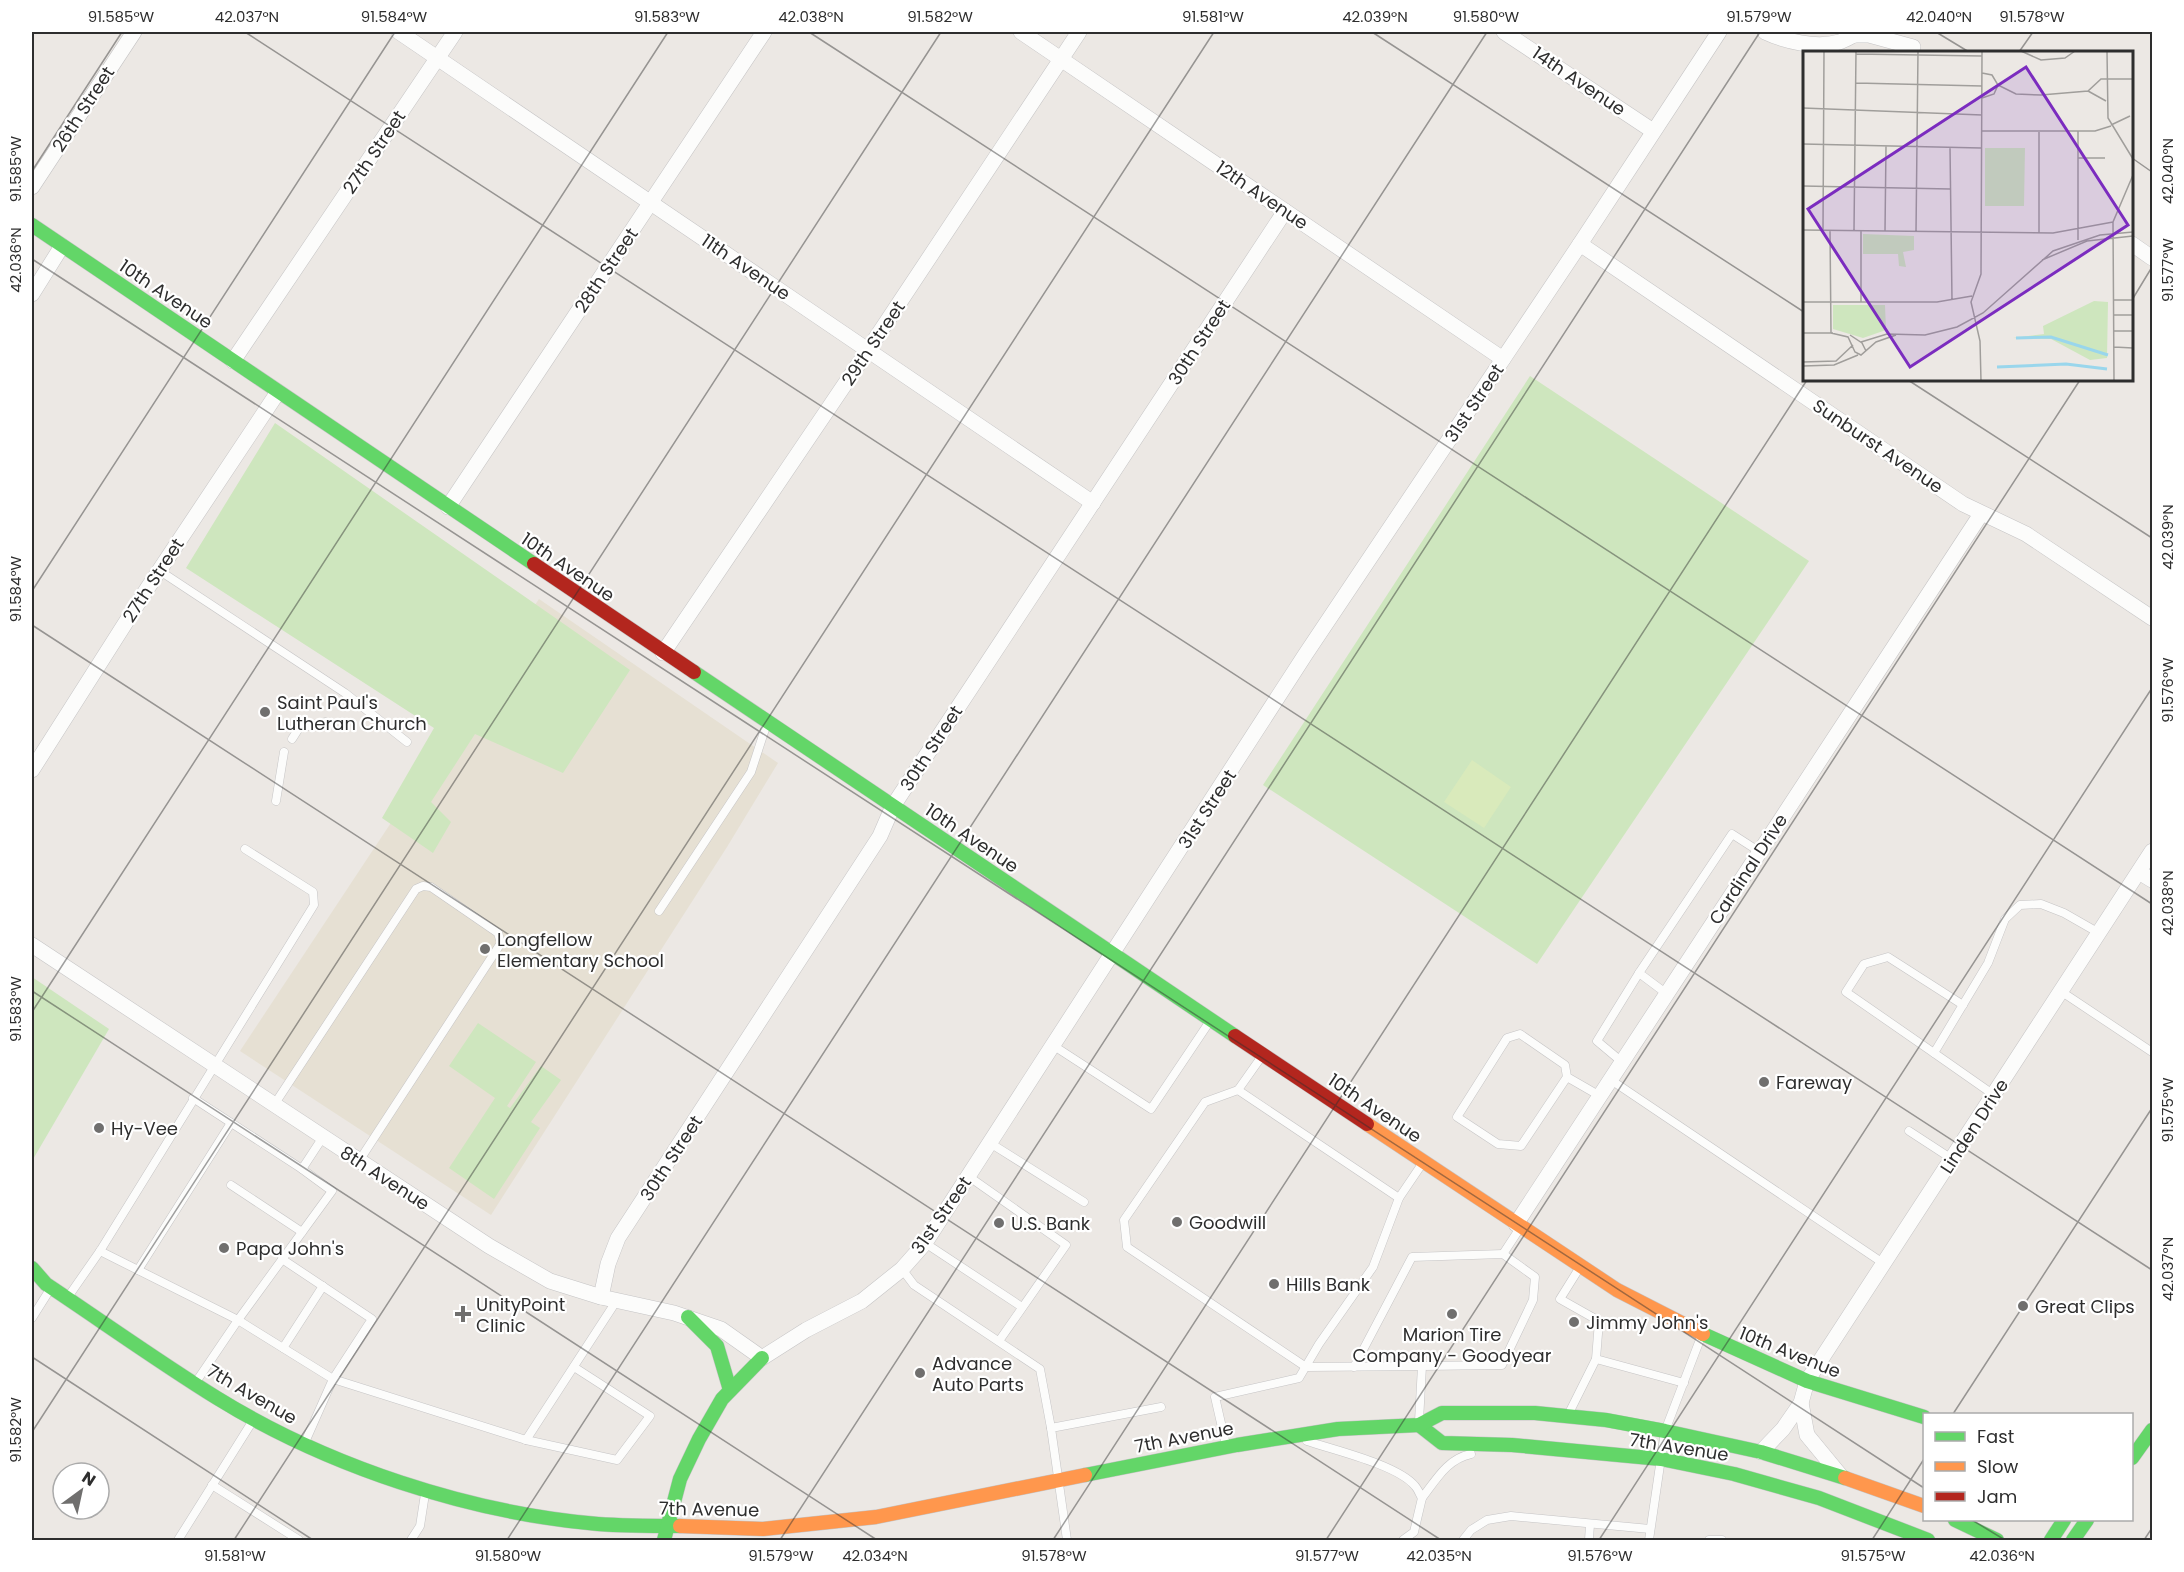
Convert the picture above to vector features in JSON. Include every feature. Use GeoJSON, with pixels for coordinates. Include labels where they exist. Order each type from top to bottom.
{"type":"FeatureCollection","features":[{"type":"Feature","properties":{"kind":"street","name":"26th Street"},"geometry":{"type":"LineString","coordinates":[[32,187],[134,32]]}},
{"type":"Feature","properties":{"kind":"street","name":"11th Avenue"},"geometry":{"type":"LineString","coordinates":[[399,32],[1093,503]]}},
{"type":"Feature","properties":{"kind":"street","name":"27th Street"},"geometry":{"type":"LineString","coordinates":[[233,361],[455,32]]}},
{"type":"Feature","properties":{"kind":"street","name":"28th Street"},"geometry":{"type":"LineString","coordinates":[[448,507],[764,32]]}},
{"type":"Feature","properties":{"kind":"street","name":"12th Avenue"},"geometry":{"type":"LineString","coordinates":[[1021,32],[1503,359]]}},
{"type":"Feature","properties":{"kind":"street","name":"29th Street"},"geometry":{"type":"LineString","coordinates":[[663,652],[868,351],[1079,32]]}},
{"type":"Feature","properties":{"kind":"street","name":"14th Avenue"},"geometry":{"type":"LineString","coordinates":[[1504,32],[1653,132]]}},
{"type":"Feature","properties":{"kind":"street","name":"31st Street"},"geometry":{"type":"LineString","coordinates":[[664,1540],[680,1479],[722,1399],[762,1358],[806,1330],[862,1301],[902,1269],[925,1243],[1305,655],[1719,32]]}},
{"type":"Feature","properties":{"kind":"street"},"geometry":{"type":"LineString","coordinates":[[1765,32],[1780,40],[1812,44],[1838,43],[1857,33],[1869,34],[1916,50]]}},
{"type":"Feature","properties":{"kind":"street"},"geometry":{"type":"LineString","coordinates":[[1908,32],[1916,50]]}},
{"type":"Feature","properties":{"kind":"street","name":"30th Street"},"geometry":{"type":"LineString","coordinates":[[601,1297],[608,1264],[618,1238],[880,836],[893,806],[1285,211]]}},
{"type":"Feature","properties":{"kind":"street","name":"10th Avenue"},"geometry":{"type":"LineString","coordinates":[[32,225],[1113,955],[1617,1290],[1702,1334],[1807,1381],[1923,1417]]}},
{"type":"Feature","properties":{"kind":"street","name":"Sunburst Avenue"},"geometry":{"type":"LineString","coordinates":[[1580,244],[1963,504],[2026,534],[2152,618]]}},
{"type":"Feature","properties":{"kind":"street"},"geometry":{"type":"LineString","coordinates":[[2133,245],[2152,258]]}},
{"type":"Feature","properties":{"kind":"street"},"geometry":{"type":"LineString","coordinates":[[32,294],[62,246]]}},
{"type":"Feature","properties":{"kind":"street","name":"27th Street"},"geometry":{"type":"LineString","coordinates":[[32,770],[159,571],[278,392]]}},
{"type":"Feature","properties":{"kind":"street","name":"Cardinal Drive"},"geometry":{"type":"LineString","coordinates":[[1518,1226],[1600,1096],[1981,514]]}},
{"type":"Feature","properties":{"kind":"street","name":"Linden Drive"},"geometry":{"type":"LineString","coordinates":[[1761,1452],[1783,1429],[1801,1403],[1807,1381],[2152,851]]}},
{"type":"Feature","properties":{"kind":"street"},"geometry":{"type":"LineString","coordinates":[[2139,872],[2152,880]]}},
{"type":"Feature","properties":{"kind":"street","name":"8th Avenue"},"geometry":{"type":"LineString","coordinates":[[32,945],[489,1246],[539,1275],[550,1281],[601,1297],[688,1317],[721,1329],[762,1358]]}},
{"type":"Feature","properties":{"kind":"street","name":"7th Avenue"},"geometry":{"type":"LineString","coordinates":[[32,1268],[49,1286],[195,1383],[254,1419],[304,1444],[381,1477],[425,1490],[524,1513],[598,1524],[763,1529],[876,1517],[1226,1447],[1338,1429],[1419,1425],[1442,1413],[1535,1413],[1606,1420],[1665,1431],[1761,1452],[1923,1506]]}},
{"type":"Feature","properties":{"kind":"street","name":"7th Avenue"},"geometry":{"type":"LineString","coordinates":[[32,1283],[49,1286]]}},
{"type":"Feature","properties":{"kind":"street"},"geometry":{"type":"LineString","coordinates":[[688,1317],[717,1346],[730,1390]]}},
{"type":"Feature","properties":{"kind":"street","name":"Linden Drive"},"geometry":{"type":"LineString","coordinates":[[1801,1403],[1807,1435],[1841,1477]]}},
{"type":"Feature","properties":{"kind":"street","name":"7th Avenue"},"geometry":{"type":"LineString","coordinates":[[1419,1425],[1442,1443],[1512,1445],[1660,1459],[1734,1474],[1819,1498],[1929,1540]]}},
{"type":"Feature","properties":{"kind":"street"},"geometry":{"type":"LineString","coordinates":[[2133,1441],[2152,1430]]}},
{"type":"Feature","properties":{"kind":"street"},"geometry":{"type":"LineString","coordinates":[[2133,1457],[2152,1430]]}},
{"type":"Feature","properties":{"kind":"street"},"geometry":{"type":"LineString","coordinates":[[1957,1521],[1997,1540]]}},
{"type":"Feature","properties":{"kind":"street"},"geometry":{"type":"LineString","coordinates":[[2052,1540],[2063,1521]]}},
{"type":"Feature","properties":{"kind":"street"},"geometry":{"type":"LineString","coordinates":[[2073,1540],[2086,1521]]}},
{"type":"Feature","properties":{"kind":"lane"},"geometry":{"type":"LineString","coordinates":[[159,571],[345,693],[407,742]]}},
{"type":"Feature","properties":{"kind":"lane"},"geometry":{"type":"LineString","coordinates":[[292,740],[299,728],[326,722]]}},
{"type":"Feature","properties":{"kind":"lane"},"geometry":{"type":"LineString","coordinates":[[659,911],[752,772],[767,722]]}},
{"type":"Feature","properties":{"kind":"lane"},"geometry":{"type":"LineString","coordinates":[[276,801],[284,752]]}},
{"type":"Feature","properties":{"kind":"lane"},"geometry":{"type":"LineString","coordinates":[[1623,1062],[1597,1041],[1639,973],[1732,834],[1760,852]]}},
{"type":"Feature","properties":{"kind":"lane"},"geometry":{"type":"LineString","coordinates":[[67,1297],[100,1251],[314,905],[313,892],[245,849]]}},
{"type":"Feature","properties":{"kind":"lane"},"geometry":{"type":"LineString","coordinates":[[274,1105],[416,889],[423,886],[431,887],[498,933],[501,943],[359,1161]]}},
{"type":"Feature","properties":{"kind":"lane"},"geometry":{"type":"LineString","coordinates":[[1934,1053],[1988,963],[2005,919],[2020,905],[2041,904],[2064,913],[2099,933]]}},
{"type":"Feature","properties":{"kind":"lane"},"geometry":{"type":"LineString","coordinates":[[1963,1005],[1888,957],[1864,964],[1846,992],[1994,1095]]}},
{"type":"Feature","properties":{"kind":"lane"},"geometry":{"type":"LineString","coordinates":[[1639,973],[1667,994]]}},
{"type":"Feature","properties":{"kind":"lane"},"geometry":{"type":"LineString","coordinates":[[2062,992],[2152,1052]]}},
{"type":"Feature","properties":{"kind":"lane"},"geometry":{"type":"LineString","coordinates":[[1054,1046],[1151,1109],[1210,1020]]}},
{"type":"Feature","properties":{"kind":"lane"},"geometry":{"type":"LineString","coordinates":[[1567,1077],[1521,1146],[1498,1144],[1457,1117],[1507,1038],[1520,1034],[1564,1065],[1567,1077],[1600,1096]]}},
{"type":"Feature","properties":{"kind":"lane"},"geometry":{"type":"LineString","coordinates":[[1263,1055],[1238,1090],[1205,1102],[1124,1220],[1127,1247],[1306,1367],[1354,1367],[1502,1365],[1533,1300],[1534,1277],[1503,1254],[1412,1257],[1354,1367]]}},
{"type":"Feature","properties":{"kind":"lane"},"geometry":{"type":"LineString","coordinates":[[1611,1080],[1883,1263]]}},
{"type":"Feature","properties":{"kind":"lane"},"geometry":{"type":"LineString","coordinates":[[1238,1090],[1399,1198]]}},
{"type":"Feature","properties":{"kind":"lane"},"geometry":{"type":"LineString","coordinates":[[193,1098],[332,1191],[195,1383]]}},
{"type":"Feature","properties":{"kind":"lane"},"geometry":{"type":"LineString","coordinates":[[138,1270],[231,1123]]}},
{"type":"Feature","properties":{"kind":"lane"},"geometry":{"type":"LineString","coordinates":[[1910,1131],[1952,1159]]}},
{"type":"Feature","properties":{"kind":"lane"},"geometry":{"type":"LineString","coordinates":[[302,1169],[323,1137]]}},
{"type":"Feature","properties":{"kind":"lane"},"geometry":{"type":"LineString","coordinates":[[990,1143],[1084,1202]]}},
{"type":"Feature","properties":{"kind":"lane"},"geometry":{"type":"LineString","coordinates":[[1226,1447],[1215,1397],[1299,1378],[1319,1344],[1373,1267],[1399,1198],[1423,1162]]}},
{"type":"Feature","properties":{"kind":"lane"},"geometry":{"type":"LineString","coordinates":[[968,1176],[1065,1245],[999,1341]]}},
{"type":"Feature","properties":{"kind":"lane"},"geometry":{"type":"LineString","coordinates":[[231,1185],[302,1232]]}},
{"type":"Feature","properties":{"kind":"lane"},"geometry":{"type":"LineString","coordinates":[[1503,1254],[1518,1226]]}},
{"type":"Feature","properties":{"kind":"lane"},"geometry":{"type":"LineString","coordinates":[[925,1243],[1022,1307]]}},
{"type":"Feature","properties":{"kind":"lane"},"geometry":{"type":"LineString","coordinates":[[100,1251],[238,1320],[333,1379],[526,1440],[616,1460],[650,1416],[574,1367]]}},
{"type":"Feature","properties":{"kind":"lane"},"geometry":{"type":"LineString","coordinates":[[282,1259],[372,1320],[333,1379],[304,1444]]}},
{"type":"Feature","properties":{"kind":"lane"},"geometry":{"type":"LineString","coordinates":[[1567,1417],[1596,1359],[1599,1321],[1560,1299],[1580,1266]]}},
{"type":"Feature","properties":{"kind":"lane"},"geometry":{"type":"LineString","coordinates":[[902,1269],[914,1285],[1040,1369],[1067,1540]]}},
{"type":"Feature","properties":{"kind":"lane"},"geometry":{"type":"LineString","coordinates":[[32,1317],[49,1286]]}},
{"type":"Feature","properties":{"kind":"lane"},"geometry":{"type":"LineString","coordinates":[[283,1348],[323,1286]]}},
{"type":"Feature","properties":{"kind":"lane"},"geometry":{"type":"LineString","coordinates":[[526,1440],[617,1300]]}},
{"type":"Feature","properties":{"kind":"lane"},"geometry":{"type":"LineString","coordinates":[[1649,1540],[1665,1431],[1702,1334]]}},
{"type":"Feature","properties":{"kind":"lane"},"geometry":{"type":"LineString","coordinates":[[1596,1359],[1684,1383]]}},
{"type":"Feature","properties":{"kind":"lane"},"geometry":{"type":"LineString","coordinates":[[1419,1425],[1422,1366]]}},
{"type":"Feature","properties":{"kind":"lane"},"geometry":{"type":"LineString","coordinates":[[1051,1428],[1161,1407]]}},
{"type":"Feature","properties":{"kind":"lane"},"geometry":{"type":"LineString","coordinates":[[178,1540],[254,1419]]}},
{"type":"Feature","properties":{"kind":"lane"},"geometry":{"type":"LineString","coordinates":[[1291,1436],[1375,1464],[1402,1476],[1415,1486],[1422,1498]]}},
{"type":"Feature","properties":{"kind":"lane"},"geometry":{"type":"LineString","coordinates":[[1403,1540],[1414,1536],[1422,1498],[1446,1466],[1465,1455],[1512,1445]]}},
{"type":"Feature","properties":{"kind":"lane"},"geometry":{"type":"LineString","coordinates":[[212,1485],[299,1540]]}},
{"type":"Feature","properties":{"kind":"lane"},"geometry":{"type":"LineString","coordinates":[[411,1540],[420,1526],[425,1490]]}},
{"type":"Feature","properties":{"kind":"lane"},"geometry":{"type":"LineString","coordinates":[[1463,1540],[1471,1530],[1487,1520],[1511,1516],[1650,1529]]}},
{"type":"Feature","properties":{"kind":"lane"},"geometry":{"type":"LineString","coordinates":[[1589,1540],[1590,1524]]}},
{"type":"Feature","properties":{"kind":"lane"},"geometry":{"type":"LineString","coordinates":[[1709,1540],[1722,1540]]}},
{"type":"Feature","properties":{"kind":"shaded area","name":"Longfellow Elementary School"},"geometry":{"type":"Polygon","coordinates":[[[539,599],[778,763],[727,847],[491,1215],[240,1051],[539,599]]]}},
{"type":"Feature","properties":{"kind":"green space"},"geometry":{"type":"Polygon","coordinates":[[[1530,376],[1809,561],[1537,964],[1263,785],[1530,376]]]}},
{"type":"Feature","properties":{"kind":"green space"},"geometry":{"type":"Polygon","coordinates":[[[275,423],[630,670],[563,773],[475,734],[431,802],[451,822],[433,853],[382,818],[434,728],[186,568],[275,423]]]}},
{"type":"Feature","properties":{"kind":"green space"},"geometry":{"type":"Polygon","coordinates":[[[1472,760],[1511,787],[1484,828],[1444,802],[1472,760]]]}},
{"type":"Feature","properties":{"kind":"green space"},"geometry":{"type":"Polygon","coordinates":[[[32,977],[109,1029],[32,1161],[32,977]]]}},
{"type":"Feature","properties":{"kind":"green space"},"geometry":{"type":"Polygon","coordinates":[[[478,1023],[536,1062],[507,1106],[510,1108],[541,1066],[561,1080],[531,1122],[540,1128],[494,1199],[449,1168],[495,1098],[449,1066],[478,1023]]]}},
{"type":"Feature","properties":{"kind":"traffic: fast"},"geometry":{"type":"LineString","coordinates":[[32,225],[534,564]]}},
{"type":"Feature","properties":{"kind":"traffic: fast"},"geometry":{"type":"LineString","coordinates":[[694,672],[1235,1036]]}},
{"type":"Feature","properties":{"kind":"traffic: fast"},"geometry":{"type":"LineString","coordinates":[[32,1268],[46,1284],[217,1398],[305,1445],[352,1465],[450,1497],[500,1509],[598,1524],[680,1526]]}},
{"type":"Feature","properties":{"kind":"traffic: fast"},"geometry":{"type":"LineString","coordinates":[[688,1317],[717,1346],[730,1390]]}},
{"type":"Feature","properties":{"kind":"traffic: fast"},"geometry":{"type":"LineString","coordinates":[[1703,1334],[1807,1381],[1923,1417]]}},
{"type":"Feature","properties":{"kind":"traffic: fast"},"geometry":{"type":"LineString","coordinates":[[664,1540],[680,1479],[699,1439],[722,1399],[762,1358]]}},
{"type":"Feature","properties":{"kind":"traffic: fast"},"geometry":{"type":"LineString","coordinates":[[1085,1475],[1237,1445],[1338,1429],[1419,1425],[1442,1413],[1535,1413],[1606,1420],[1665,1431],[1761,1452],[1845,1478]]}},
{"type":"Feature","properties":{"kind":"traffic: fast"},"geometry":{"type":"LineString","coordinates":[[1419,1425],[1442,1443],[1512,1445],[1661,1459],[1734,1474],[1819,1498],[1928,1540]]}},
{"type":"Feature","properties":{"kind":"traffic: fast"},"geometry":{"type":"LineString","coordinates":[[2133,1457],[2152,1430]]}},
{"type":"Feature","properties":{"kind":"traffic: fast"},"geometry":{"type":"LineString","coordinates":[[1957,1521],[1997,1540]]}},
{"type":"Feature","properties":{"kind":"traffic: fast"},"geometry":{"type":"LineString","coordinates":[[2051,1540],[2063,1521]]}},
{"type":"Feature","properties":{"kind":"traffic: fast"},"geometry":{"type":"LineString","coordinates":[[2073,1540],[2086,1521]]}},
{"type":"Feature","properties":{"kind":"traffic: slow"},"geometry":{"type":"LineString","coordinates":[[1367,1124],[1617,1290],[1703,1334]]}},
{"type":"Feature","properties":{"kind":"traffic: slow"},"geometry":{"type":"LineString","coordinates":[[680,1526],[763,1529],[876,1517],[1085,1475]]}},
{"type":"Feature","properties":{"kind":"traffic: slow"},"geometry":{"type":"LineString","coordinates":[[1845,1478],[1923,1506]]}},
{"type":"Feature","properties":{"kind":"traffic: jam"},"geometry":{"type":"LineString","coordinates":[[534,564],[694,672]]}},
{"type":"Feature","properties":{"kind":"traffic: jam"},"geometry":{"type":"LineString","coordinates":[[1235,1036],[1367,1124]]}},
{"type":"Feature","properties":{"kind":"place","name":"Saint Paul's Lutheran Church"},"geometry":{"type":"Point","coordinates":[265,712]}},
{"type":"Feature","properties":{"kind":"place","name":"Longfellow Elementary School"},"geometry":{"type":"Point","coordinates":[485,949]}},
{"type":"Feature","properties":{"kind":"place","name":"Fareway"},"geometry":{"type":"Point","coordinates":[1764,1082]}},
{"type":"Feature","properties":{"kind":"place","name":"Hy-Vee"},"geometry":{"type":"Point","coordinates":[99,1128]}},
{"type":"Feature","properties":{"kind":"place","name":"Goodwill"},"geometry":{"type":"Point","coordinates":[1177,1222]}},
{"type":"Feature","properties":{"kind":"place","name":"U.S. Bank"},"geometry":{"type":"Point","coordinates":[999,1223]}},
{"type":"Feature","properties":{"kind":"place","name":"Papa John's"},"geometry":{"type":"Point","coordinates":[224,1248]}},
{"type":"Feature","properties":{"kind":"place","name":"Hills Bank"},"geometry":{"type":"Point","coordinates":[1274,1284]}},
{"type":"Feature","properties":{"kind":"place","name":"Great Clips"},"geometry":{"type":"Point","coordinates":[2023,1306]}},
{"type":"Feature","properties":{"kind":"place","name":"UnityPoint Clinic"},"geometry":{"type":"Point","coordinates":[463,1314]}},
{"type":"Feature","properties":{"kind":"place","name":"Marion Tire Company - Goodyear"},"geometry":{"type":"Point","coordinates":[1452,1314]}},
{"type":"Feature","properties":{"kind":"place","name":"Jimmy John's"},"geometry":{"type":"Point","coordinates":[1574,1322]}},
{"type":"Feature","properties":{"kind":"place","name":"Advance Auto Parts"},"geometry":{"type":"Point","coordinates":[920,1373]}}]}
